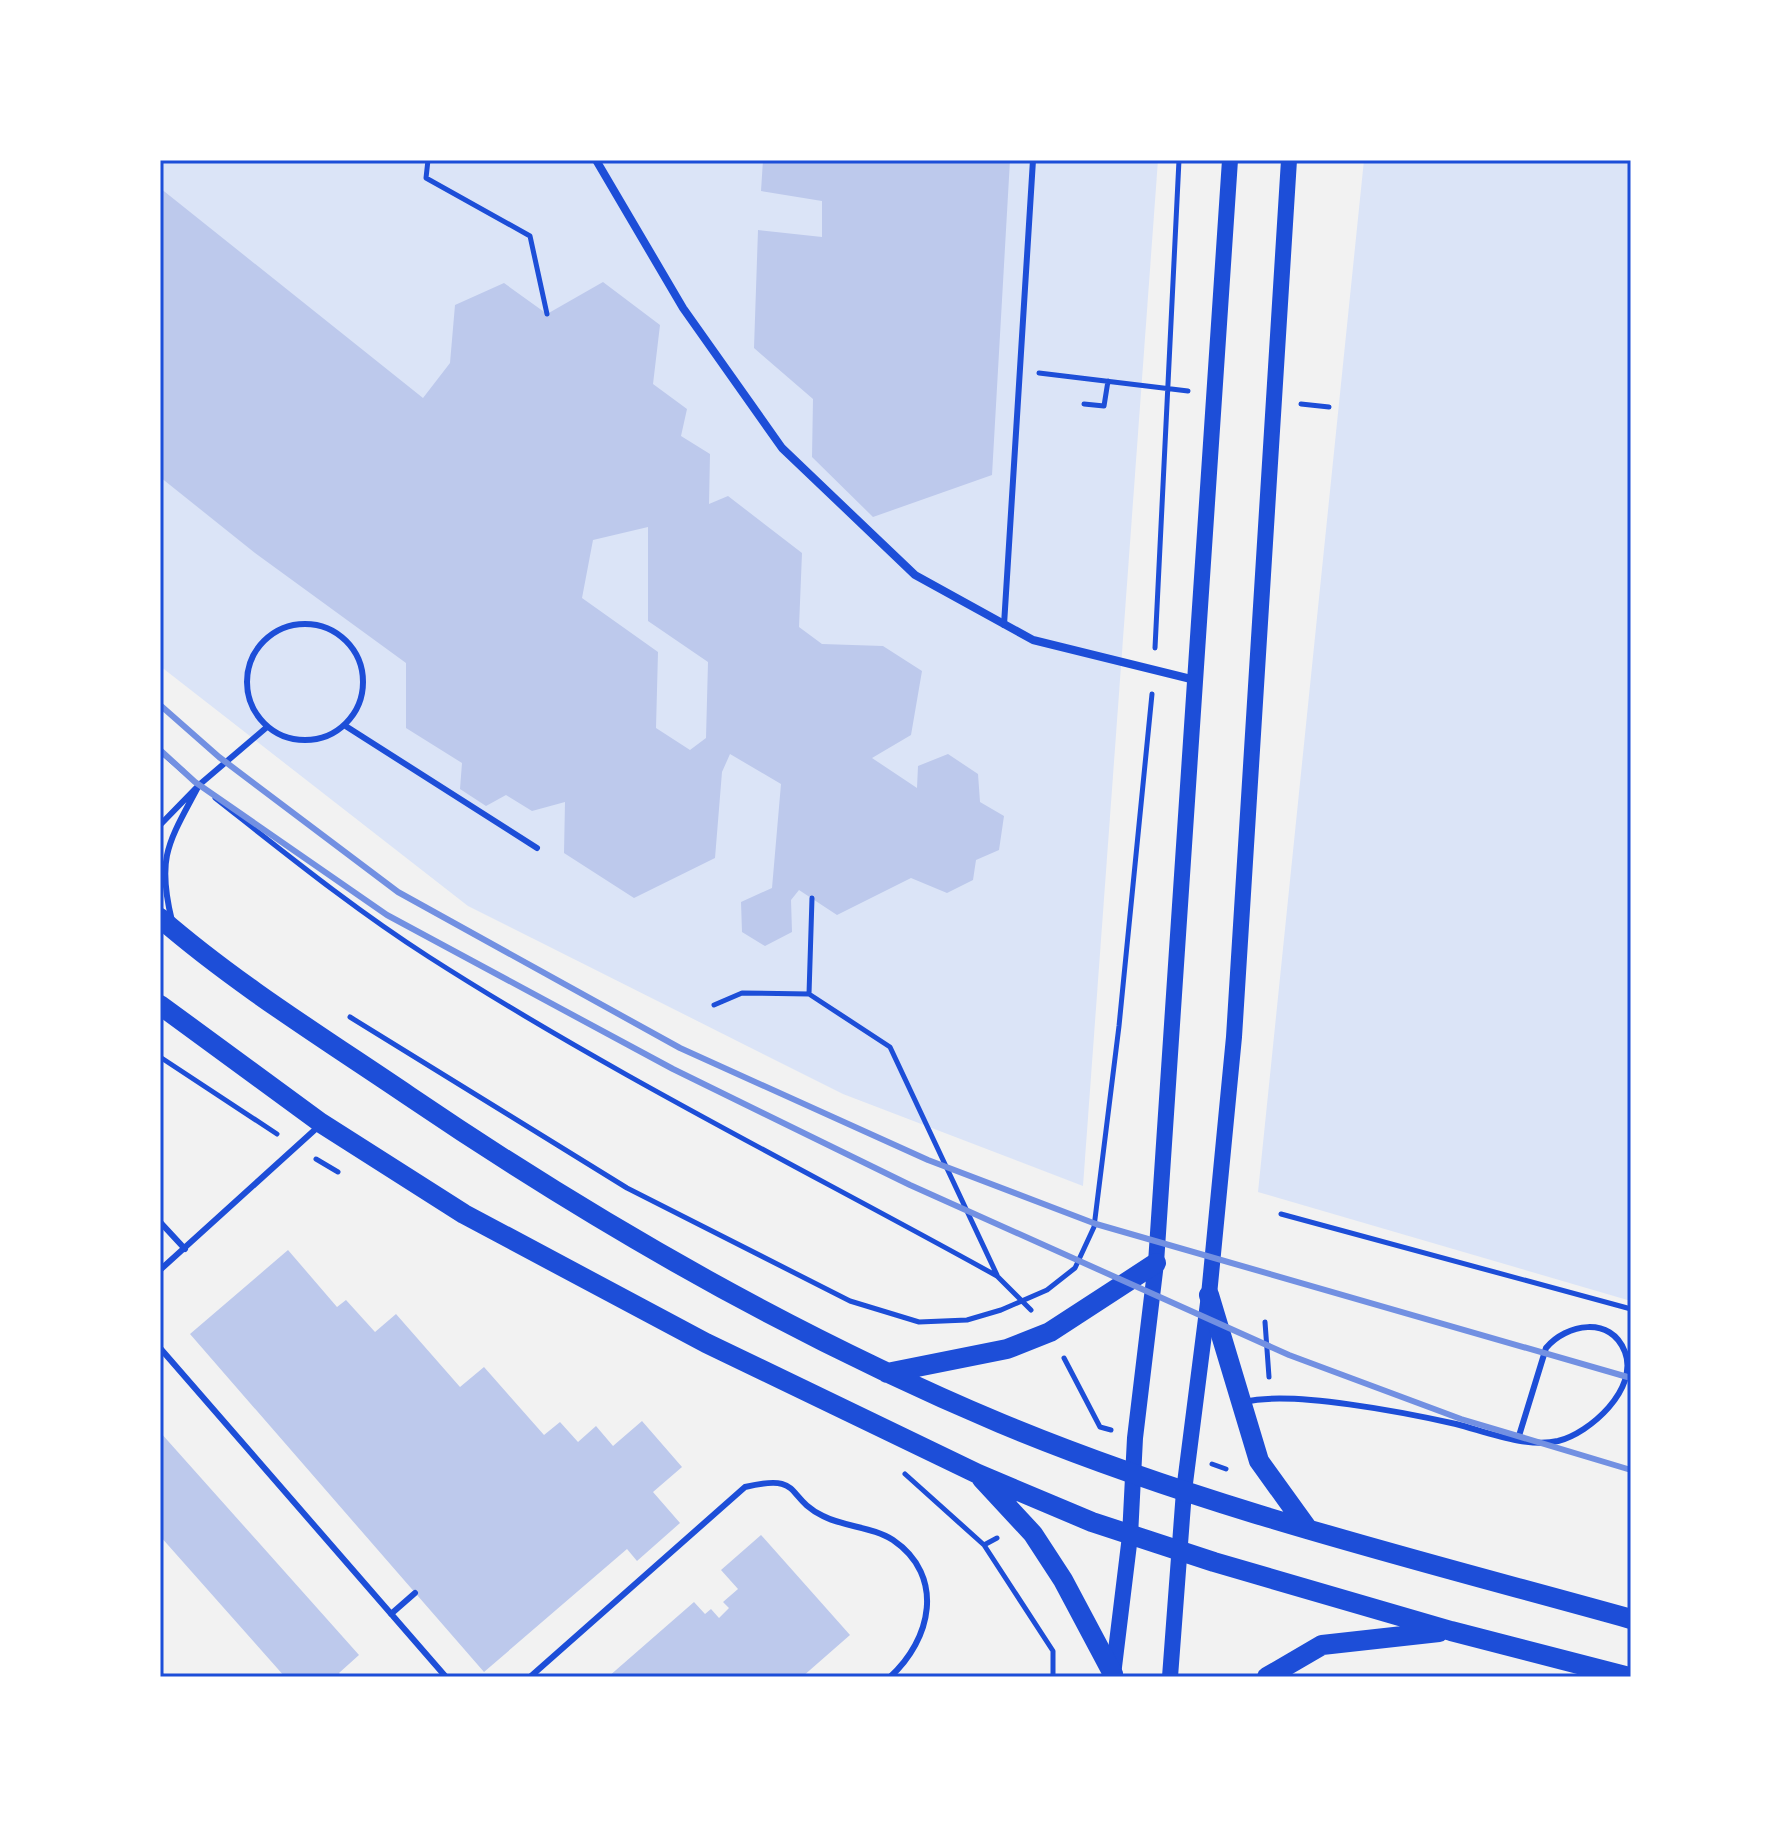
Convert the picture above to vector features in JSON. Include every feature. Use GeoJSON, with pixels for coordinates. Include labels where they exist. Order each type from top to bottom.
{"type":"FeatureCollection","features":[{"type":"Feature","properties":{"kind":"main road"},"geometry":{"type":"LineString","coordinates":[[1112,1676],[1130,1536],[1135,1438],[1156,1263],[1230,160]]}},
{"type":"Feature","properties":{"kind":"main road"},"geometry":{"type":"LineString","coordinates":[[1170,1677],[1184,1491],[1209,1295],[1234,1037],[1289,160]]}},
{"type":"Feature","properties":{"kind":"main road"},"geometry":{"type":"LineString","coordinates":[[167,924],[540,1185],[729,1295],[887,1373],[1002,1424],[1184,1491],[1631,1619]]}},
{"type":"Feature","properties":{"kind":"main road"},"geometry":{"type":"LineString","coordinates":[[160,1005],[321,1123],[464,1214],[706,1343],[978,1474],[1130,1536],[1451,1631],[1629,1677]]}},
{"type":"Feature","properties":{"kind":"main road"},"geometry":{"type":"LineString","coordinates":[[887,1373],[1007,1349],[1050,1332],[1156,1263]]}},
{"type":"Feature","properties":{"kind":"main road"},"geometry":{"type":"LineString","coordinates":[[1209,1295],[1259,1461],[1308,1529]]}},
{"type":"Feature","properties":{"kind":"main road"},"geometry":{"type":"LineString","coordinates":[[978,1474],[1033,1534],[1063,1580],[1112,1676]]}},
{"type":"Feature","properties":{"kind":"main road"},"geometry":{"type":"LineString","coordinates":[[1267,1677],[1322,1645],[1451,1631]]}},
{"type":"Feature","properties":{"kind":"street"},"geometry":{"type":"LineString","coordinates":[[596,160],[683,308],[782,448],[915,575],[1033,640],[1195,680]]}},
{"type":"Feature","properties":{"kind":"lane"},"geometry":{"type":"LineString","coordinates":[[1004,625],[1033,160]]}},
{"type":"Feature","properties":{"kind":"lane"},"geometry":{"type":"LineString","coordinates":[[311,624],[331,629],[346,641],[357,657],[363,674],[362,693],[356,711],[344,725],[329,735],[311,740],[292,739],[267,727],[250,702],[246,682],[249,663],[259,645],[273,632],[292,625],[311,624]]}},
{"type":"Feature","properties":{"kind":"lane"},"geometry":{"type":"LineString","coordinates":[[344,725],[537,848]]}},
{"type":"Feature","properties":{"kind":"lane"},"geometry":{"type":"LineString","coordinates":[[160,825],[199,785],[267,727]]}},
{"type":"Feature","properties":{"kind":"lane"},"geometry":{"type":"LineString","coordinates":[[167,924],[163,885],[168,844],[199,785]]}},
{"type":"Feature","properties":{"kind":"lane"},"geometry":{"type":"LineString","coordinates":[[160,1270],[321,1123]]}},
{"type":"Feature","properties":{"kind":"lane"},"geometry":{"type":"LineString","coordinates":[[160,1222],[185,1249]]}},
{"type":"Feature","properties":{"kind":"lane"},"geometry":{"type":"LineString","coordinates":[[1241,1403],[1257,1399],[1318,1401],[1456,1424],[1518,1439],[1557,1441],[1584,1430],[1603,1417],[1616,1397],[1626,1373],[1626,1353],[1613,1335],[1591,1326],[1572,1328],[1556,1337],[1546,1348],[1518,1439]]}},
{"type":"Feature","properties":{"kind":"lane"},"geometry":{"type":"LineString","coordinates":[[160,1348],[446,1677]]}},
{"type":"Feature","properties":{"kind":"lane"},"geometry":{"type":"LineString","coordinates":[[530,1677],[745,1487],[770,1481],[788,1484],[821,1515],[892,1539],[912,1559],[927,1589],[927,1625],[907,1661],[890,1677]]}},
{"type":"Feature","properties":{"kind":"lane"},"geometry":{"type":"LineString","coordinates":[[391,1614],[415,1593]]}},
{"type":"Feature","properties":{"kind":"path"},"geometry":{"type":"LineString","coordinates":[[428,160],[426,178],[530,236],[547,314]]}},
{"type":"Feature","properties":{"kind":"path"},"geometry":{"type":"LineString","coordinates":[[344,1013],[627,1188],[850,1301],[919,1322],[967,1320],[1047,1290],[1075,1268],[1094,1227],[1119,1026],[1154,671],[1179,160]]}},
{"type":"Feature","properties":{"kind":"path"},"geometry":{"type":"LineString","coordinates":[[1030,372],[1203,393]]}},
{"type":"Feature","properties":{"kind":"path"},"geometry":{"type":"LineString","coordinates":[[1084,404],[1104,406],[1108,381]]}},
{"type":"Feature","properties":{"kind":"path"},"geometry":{"type":"LineString","coordinates":[[1298,404],[1329,407]]}},
{"type":"Feature","properties":{"kind":"path"},"geometry":{"type":"LineString","coordinates":[[160,751],[313,876],[428,957],[578,1046],[997,1276],[1050,1332],[1100,1427],[1135,1438]]}},
{"type":"Feature","properties":{"kind":"path"},"geometry":{"type":"LineString","coordinates":[[809,994],[812,898]]}},
{"type":"Feature","properties":{"kind":"path"},"geometry":{"type":"LineString","coordinates":[[714,1005],[742,993],[809,994],[890,1047],[997,1276]]}},
{"type":"Feature","properties":{"kind":"path"},"geometry":{"type":"LineString","coordinates":[[1281,1214],[1631,1309]]}},
{"type":"Feature","properties":{"kind":"path"},"geometry":{"type":"LineString","coordinates":[[1188,1456],[1226,1469]]}},
{"type":"Feature","properties":{"kind":"path"},"geometry":{"type":"LineString","coordinates":[[1033,1534],[998,1537],[984,1545],[1053,1651],[1053,1677]]}},
{"type":"Feature","properties":{"kind":"shaded area"},"geometry":{"type":"Polygon","coordinates":[[[160,160],[1158,160],[1083,1186],[843,1094],[468,906],[160,666],[160,160]]]}},
{"type":"Feature","properties":{"kind":"shaded area"},"geometry":{"type":"Polygon","coordinates":[[[1364,160],[1631,160],[1631,1301],[1258,1192],[1364,160]]]}},
{"type":"Feature","properties":{"kind":"building"},"geometry":{"type":"Polygon","coordinates":[[[763,160],[1010,160],[992,475],[873,517],[812,457],[813,399],[754,348],[758,230],[822,237],[822,201],[761,191],[763,160]]]}},
{"type":"Feature","properties":{"kind":"building"},"geometry":{"type":"Polygon","coordinates":[[[160,188],[423,398],[450,363],[455,305],[504,283],[547,314],[603,282],[660,325],[653,384],[687,409],[681,436],[710,454],[709,504],[728,496],[802,553],[799,627],[822,644],[883,646],[922,671],[911,735],[872,758],[917,788],[918,766],[948,754],[978,774],[980,802],[1004,816],[999,850],[976,860],[973,880],[947,893],[911,878],[837,915],[799,890],[791,900],[792,932],[765,946],[742,932],[741,902],[772,888],[781,784],[730,754],[722,772],[715,858],[634,898],[564,853],[565,802],[532,811],[506,795],[486,806],[460,789],[462,763],[406,728],[406,663],[255,553],[160,477],[160,188]],[[648,527],[593,540],[582,598],[658,652],[656,728],[690,750],[706,738],[708,662],[648,621],[648,527]]]}},
{"type":"Feature","properties":{"kind":"building"},"geometry":{"type":"Polygon","coordinates":[[[288,1250],[337,1307],[346,1300],[375,1332],[396,1314],[460,1387],[484,1367],[544,1435],[560,1422],[578,1442],[596,1426],[613,1446],[642,1421],[682,1467],[653,1492],[680,1523],[637,1561],[627,1549],[484,1672],[190,1334],[288,1250]]]}},
{"type":"Feature","properties":{"kind":"building"},"geometry":{"type":"Polygon","coordinates":[[[160,1432],[359,1655],[339,1673],[343,1677],[285,1677],[160,1536],[160,1432]]]}},
{"type":"Feature","properties":{"kind":"building"},"geometry":{"type":"Polygon","coordinates":[[[761,1535],[850,1635],[802,1677],[608,1677],[694,1602],[705,1614],[711,1609],[719,1618],[729,1608],[723,1602],[738,1589],[721,1570],[761,1535]]]}},
{"type":"Feature","properties":{"kind":"railway"},"geometry":{"type":"LineString","coordinates":[[160,705],[219,757],[398,892],[680,1048],[928,1160],[1096,1224],[1631,1378]]}},
{"type":"Feature","properties":{"kind":"railway"},"geometry":{"type":"LineString","coordinates":[[160,750],[195,782],[387,915],[673,1069],[910,1185],[1289,1355],[1461,1419],[1631,1470]]}}]}
